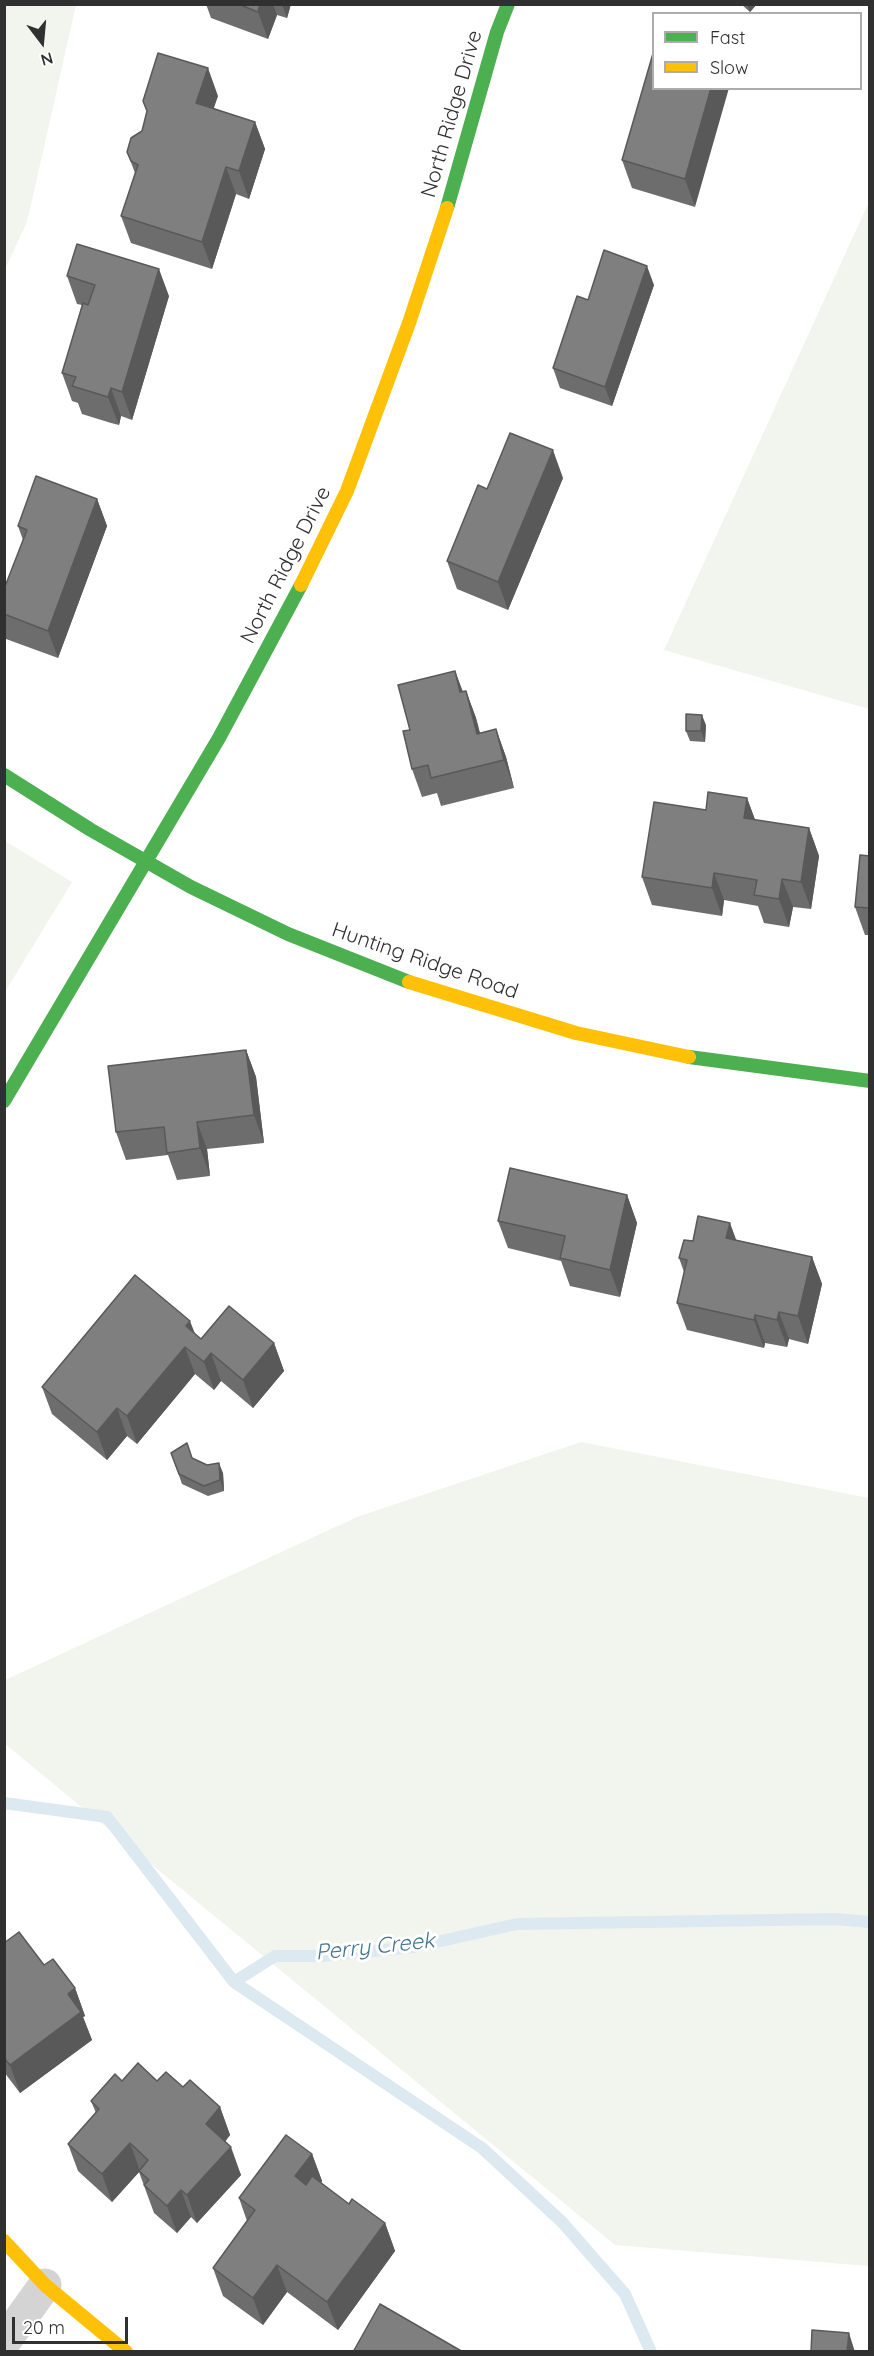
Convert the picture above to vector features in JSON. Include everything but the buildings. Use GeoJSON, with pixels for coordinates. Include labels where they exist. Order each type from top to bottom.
{"type":"FeatureCollection","features":[{"type":"Feature","properties":{"kind":"street","name":"North Ridge Drive"},"geometry":{"type":"LineString","coordinates":[[4,1101],[219,738],[291,605],[347,491],[405,334],[454,189],[496,32],[508,4]]}},
{"type":"Feature","properties":{"kind":"street","name":"Hunting Ridge Road"},"geometry":{"type":"LineString","coordinates":[[4,775],[144,862],[288,934],[392,976],[462,1000],[576,1033],[658,1052],[750,1067],[870,1081]]}},
{"type":"Feature","properties":{"kind":"street"},"geometry":{"type":"LineString","coordinates":[[4,2241],[45,2285],[126,2352]]}},
{"type":"Feature","properties":{"kind":"street"},"geometry":{"type":"LineString","coordinates":[[4,2342],[45,2285]]}},
{"type":"Feature","properties":{"kind":"shaded area"},"geometry":{"type":"Polygon","coordinates":[[[5,4],[76,5],[27,222],[5,269],[5,4]]]}},
{"type":"Feature","properties":{"kind":"shaded area"},"geometry":{"type":"Polygon","coordinates":[[[869,202],[870,709],[664,650],[869,202]]]}},
{"type":"Feature","properties":{"kind":"shaded area"},"geometry":{"type":"Polygon","coordinates":[[[5,841],[72,882],[5,992],[5,841]]]}},
{"type":"Feature","properties":{"kind":"shaded area"},"geometry":{"type":"Polygon","coordinates":[[[581,1442],[869,1498],[869,2266],[615,2245],[5,1744],[5,1680],[357,1517],[581,1442]]]}},
{"type":"Feature","properties":{"kind":"waterway"},"geometry":{"type":"LineString","coordinates":[[4,1803],[107,1817],[234,1982],[482,2148],[562,2222],[625,2294],[651,2352]]}},
{"type":"Feature","properties":{"kind":"waterway","name":"Perry Creek"},"geometry":{"type":"LineString","coordinates":[[234,1982],[275,1956],[322,1956],[414,1947],[517,1924],[835,1919],[870,1922]]}},
{"type":"Feature","properties":{"kind":"traffic: fast"},"geometry":{"type":"LineString","coordinates":[[447,208],[497,32],[508,4]]}},
{"type":"Feature","properties":{"kind":"traffic: fast"},"geometry":{"type":"LineString","coordinates":[[4,1101],[219,738],[301,585]]}},
{"type":"Feature","properties":{"kind":"traffic: fast"},"geometry":{"type":"LineString","coordinates":[[4,775],[91,830],[191,887],[288,934],[409,982]]}},
{"type":"Feature","properties":{"kind":"traffic: fast"},"geometry":{"type":"LineString","coordinates":[[689,1057],[870,1081]]}},
{"type":"Feature","properties":{"kind":"traffic: slow"},"geometry":{"type":"LineString","coordinates":[[301,585],[347,491],[409,323],[447,208]]}},
{"type":"Feature","properties":{"kind":"traffic: slow"},"geometry":{"type":"LineString","coordinates":[[409,982],[576,1033],[689,1057]]}},
{"type":"Feature","properties":{"kind":"traffic: slow"},"geometry":{"type":"LineString","coordinates":[[4,2241],[45,2285],[126,2352]]}}]}
